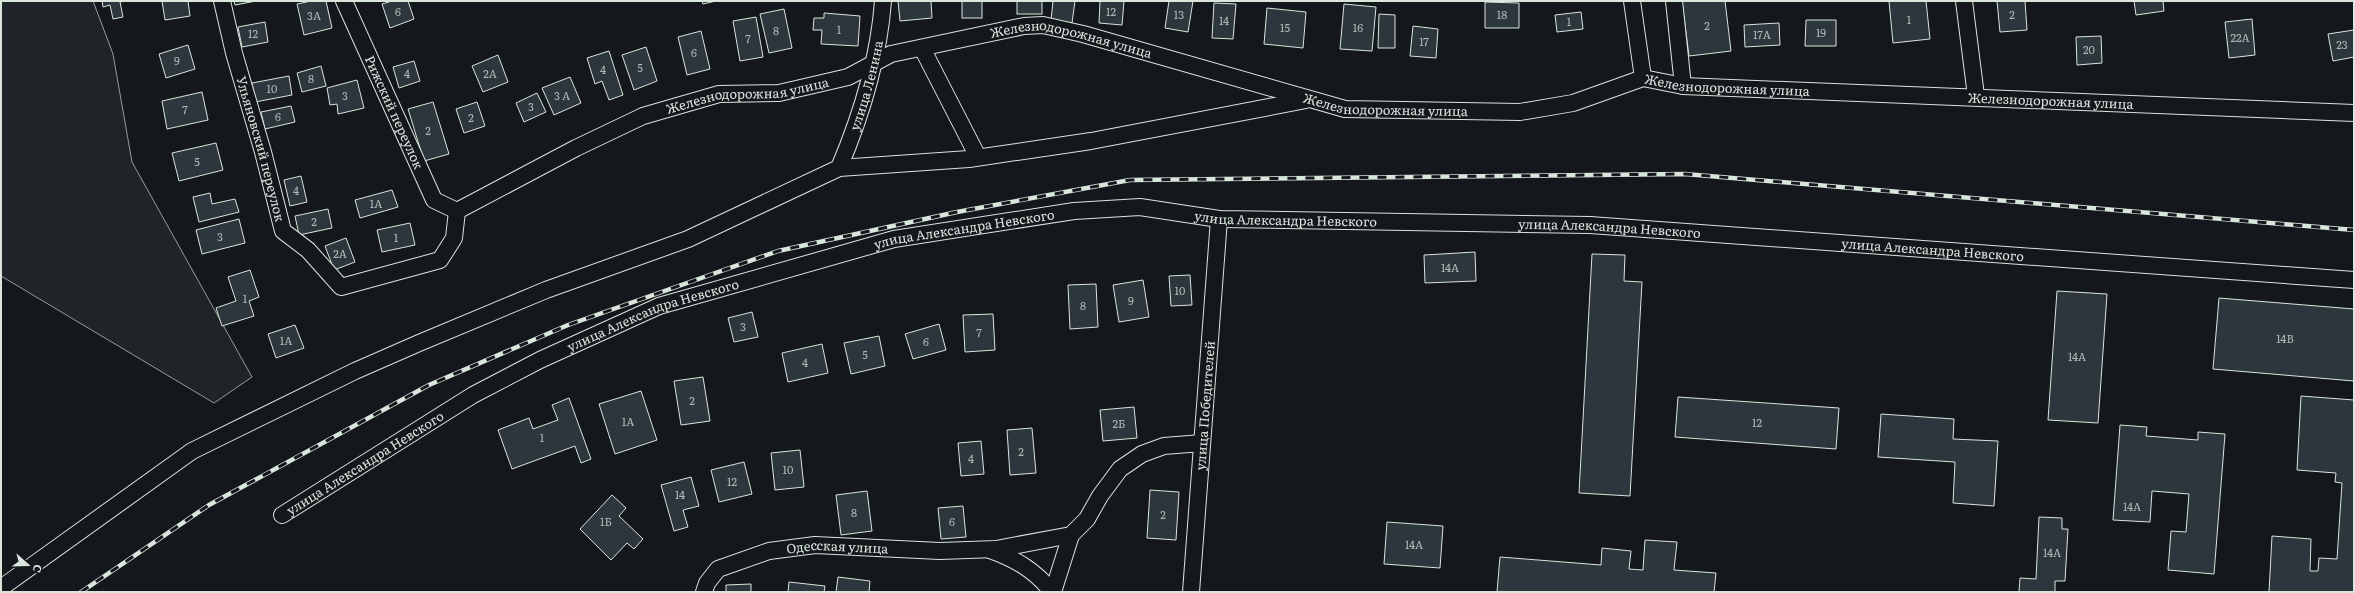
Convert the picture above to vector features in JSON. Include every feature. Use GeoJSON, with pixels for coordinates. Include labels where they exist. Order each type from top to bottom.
{"type":"FeatureCollection","features":[{"type":"Feature","properties":{"kind":"street","name":"Ульяновский переулок"},"geometry":{"type":"LineString","coordinates":[[222,1],[234,53],[263,152],[283,231],[308,250],[340,288],[440,260],[454,238],[457,211]]}},
{"type":"Feature","properties":{"kind":"street","name":"Рижский переулок"},"geometry":{"type":"LineString","coordinates":[[344,1],[434,200],[457,211]]}},
{"type":"Feature","properties":{"kind":"street","name":"улица Ленина"},"geometry":{"type":"LineString","coordinates":[[839,168],[851,140],[872,64],[882,18],[883,1]]}},
{"type":"Feature","properties":{"kind":"street"},"geometry":{"type":"LineString","coordinates":[[1632,1],[1643,78]]}},
{"type":"Feature","properties":{"kind":"street"},"geometry":{"type":"LineString","coordinates":[[1674,1],[1683,86]]}},
{"type":"Feature","properties":{"kind":"street"},"geometry":{"type":"LineString","coordinates":[[1964,1],[1976,96]]}},
{"type":"Feature","properties":{"kind":"street","name":"Железнодорожная улица"},"geometry":{"type":"LineString","coordinates":[[457,211],[576,148],[643,116],[719,94],[779,93],[848,77],[891,54],[1024,26],[1043,25],[1083,34],[1345,109],[1520,112],[1573,103],[1643,78],[1683,86],[1976,96],[2354,113]]}},
{"type":"Feature","properties":{"kind":"street"},"geometry":{"type":"LineString","coordinates":[[922,48],[978,157]]}},
{"type":"Feature","properties":{"kind":"street"},"geometry":{"type":"LineString","coordinates":[[1,588],[192,451],[355,371],[420,342],[546,290],[688,239],[839,168],[978,157],[1091,142],[1310,99]]}},
{"type":"Feature","properties":{"kind":"street","name":"улица Александра Невского"},"geometry":{"type":"LineString","coordinates":[[282,515],[473,396],[540,360],[659,306],[728,288],[894,239],[976,225],[1074,211],[1140,207],[1219,218],[1590,225],[2354,280]]}},
{"type":"Feature","properties":{"kind":"street","name":"улица Победителей"},"geometry":{"type":"LineString","coordinates":[[1190,592],[1219,218]]}},
{"type":"Feature","properties":{"kind":"street"},"geometry":{"type":"LineString","coordinates":[[1052,592],[1071,535],[1087,519],[1100,496],[1120,469],[1142,454],[1164,446],[1202,443]]}},
{"type":"Feature","properties":{"kind":"street","name":"Одесская улица"},"geometry":{"type":"LineString","coordinates":[[704,592],[707,583],[718,569],[768,551],[815,545],[940,551],[986,549],[1071,535]]}},
{"type":"Feature","properties":{"kind":"street","name":"Одесская улица"},"geometry":{"type":"LineString","coordinates":[[986,549],[1016,560],[1029,568],[1043,580],[1052,592]]}},
{"type":"Feature","properties":{"kind":"shaded area"},"geometry":{"type":"Polygon","coordinates":[[[1,1],[93,1],[113,54],[132,162],[252,377],[214,403],[1,276],[1,1]]]}},
{"type":"Feature","properties":{"kind":"building"},"geometry":{"type":"Polygon","coordinates":[[[102,1],[126,1],[120,2],[123,17],[113,19],[110,5],[103,7],[102,1]]]}},
{"type":"Feature","properties":{"kind":"building"},"geometry":{"type":"Polygon","coordinates":[[[162,1],[188,1],[190,16],[165,20],[162,1]]]}},
{"type":"Feature","properties":{"kind":"building"},"geometry":{"type":"Polygon","coordinates":[[[234,1],[256,1],[235,5],[234,1]]]}},
{"type":"Feature","properties":{"kind":"building"},"geometry":{"type":"Polygon","coordinates":[[[311,1],[326,1],[332,28],[304,35],[297,4],[311,1]]]}},
{"type":"Feature","properties":{"kind":"building"},"geometry":{"type":"Polygon","coordinates":[[[392,1],[408,1],[414,19],[390,28],[382,4],[392,1]]]}},
{"type":"Feature","properties":{"kind":"building"},"geometry":{"type":"Polygon","coordinates":[[[702,1],[716,1],[703,4],[702,1]]]}},
{"type":"Feature","properties":{"kind":"building"},"geometry":{"type":"Polygon","coordinates":[[[898,1],[931,1],[932,18],[900,21],[898,1]]]}},
{"type":"Feature","properties":{"kind":"building"},"geometry":{"type":"Polygon","coordinates":[[[962,1],[982,1],[982,18],[962,18],[962,1]]]}},
{"type":"Feature","properties":{"kind":"building"},"geometry":{"type":"Polygon","coordinates":[[[1017,1],[1042,1],[1042,14],[1017,14],[1017,1]]]}},
{"type":"Feature","properties":{"kind":"building"},"geometry":{"type":"Polygon","coordinates":[[[1053,1],[1075,1],[1072,23],[1051,20],[1053,1]]]}},
{"type":"Feature","properties":{"kind":"building"},"geometry":{"type":"Polygon","coordinates":[[[1100,1],[1124,1],[1122,25],[1099,23],[1100,1]]]}},
{"type":"Feature","properties":{"kind":"building"},"geometry":{"type":"Polygon","coordinates":[[[1169,1],[1193,1],[1188,32],[1165,28],[1169,1]]]}},
{"type":"Feature","properties":{"kind":"building"},"geometry":{"type":"Polygon","coordinates":[[[1682,1],[1725,1],[1731,51],[1689,56],[1682,1]]]}},
{"type":"Feature","properties":{"kind":"building"},"geometry":{"type":"Polygon","coordinates":[[[1889,1],[1926,1],[1930,39],[1893,43],[1889,1]]]}},
{"type":"Feature","properties":{"kind":"building"},"geometry":{"type":"Polygon","coordinates":[[[1997,1],[2025,1],[2027,30],[2000,32],[1997,1]]]}},
{"type":"Feature","properties":{"kind":"building"},"geometry":{"type":"Polygon","coordinates":[[[2134,1],[2163,1],[2164,11],[2136,15],[2134,1]]]}},
{"type":"Feature","properties":{"kind":"building"},"geometry":{"type":"Polygon","coordinates":[[[1485,2],[1519,3],[1519,28],[1485,28],[1485,2]]]}},
{"type":"Feature","properties":{"kind":"building"},"geometry":{"type":"Polygon","coordinates":[[[1214,3],[1236,4],[1233,39],[1212,38],[1214,3]]]}},
{"type":"Feature","properties":{"kind":"building"},"geometry":{"type":"Polygon","coordinates":[[[1344,4],[1376,7],[1372,51],[1340,49],[1344,4]]]}},
{"type":"Feature","properties":{"kind":"building"},"geometry":{"type":"Polygon","coordinates":[[[1267,8],[1306,12],[1303,48],[1264,44],[1267,8]]]}},
{"type":"Feature","properties":{"kind":"building"},"geometry":{"type":"Polygon","coordinates":[[[784,9],[792,48],[769,53],[760,14],[784,9]]]}},
{"type":"Feature","properties":{"kind":"building"},"geometry":{"type":"Polygon","coordinates":[[[1581,12],[1583,29],[1557,32],[1555,15],[1581,12]]]}},
{"type":"Feature","properties":{"kind":"building"},"geometry":{"type":"Polygon","coordinates":[[[824,13],[860,16],[858,46],[821,44],[822,30],[813,30],[814,18],[824,18],[824,13]]]}},
{"type":"Feature","properties":{"kind":"building"},"geometry":{"type":"Polygon","coordinates":[[[1379,14],[1395,15],[1395,48],[1378,48],[1379,14]]]}},
{"type":"Feature","properties":{"kind":"building"},"geometry":{"type":"Polygon","coordinates":[[[756,17],[763,57],[740,61],[733,21],[756,17]]]}},
{"type":"Feature","properties":{"kind":"building"},"geometry":{"type":"Polygon","coordinates":[[[2252,19],[2255,55],[2229,58],[2225,22],[2252,19]]]}},
{"type":"Feature","properties":{"kind":"building"},"geometry":{"type":"Polygon","coordinates":[[[1806,20],[1836,20],[1836,46],[1805,46],[1806,20]]]}},
{"type":"Feature","properties":{"kind":"building"},"geometry":{"type":"Polygon","coordinates":[[[265,22],[268,42],[242,47],[238,27],[265,22]]]}},
{"type":"Feature","properties":{"kind":"building"},"geometry":{"type":"Polygon","coordinates":[[[1779,23],[1780,45],[1745,47],[1744,25],[1779,23]]]}},
{"type":"Feature","properties":{"kind":"building"},"geometry":{"type":"Polygon","coordinates":[[[1413,26],[1438,29],[1436,58],[1410,56],[1413,26]]]}},
{"type":"Feature","properties":{"kind":"building"},"geometry":{"type":"Polygon","coordinates":[[[2354,30],[2354,57],[2333,61],[2328,34],[2354,30]]]}},
{"type":"Feature","properties":{"kind":"building"},"geometry":{"type":"Polygon","coordinates":[[[701,31],[710,69],[687,75],[678,37],[701,31]]]}},
{"type":"Feature","properties":{"kind":"building"},"geometry":{"type":"Polygon","coordinates":[[[2101,36],[2102,63],[2077,65],[2076,37],[2101,36]]]}},
{"type":"Feature","properties":{"kind":"building"},"geometry":{"type":"Polygon","coordinates":[[[188,45],[195,69],[166,78],[159,54],[188,45]]]}},
{"type":"Feature","properties":{"kind":"building"},"geometry":{"type":"Polygon","coordinates":[[[646,47],[657,81],[634,90],[622,55],[646,47]]]}},
{"type":"Feature","properties":{"kind":"building"},"geometry":{"type":"Polygon","coordinates":[[[609,51],[623,95],[609,100],[602,81],[595,84],[587,58],[609,51]]]}},
{"type":"Feature","properties":{"kind":"building"},"geometry":{"type":"Polygon","coordinates":[[[498,55],[508,82],[483,92],[472,66],[498,55]]]}},
{"type":"Feature","properties":{"kind":"building"},"geometry":{"type":"Polygon","coordinates":[[[414,61],[420,81],[399,88],[393,67],[414,61]]]}},
{"type":"Feature","properties":{"kind":"building"},"geometry":{"type":"Polygon","coordinates":[[[321,66],[326,86],[302,92],[297,73],[321,66]]]}},
{"type":"Feature","properties":{"kind":"building"},"geometry":{"type":"Polygon","coordinates":[[[289,76],[292,95],[255,102],[252,83],[289,76]]]}},
{"type":"Feature","properties":{"kind":"building"},"geometry":{"type":"Polygon","coordinates":[[[570,77],[581,103],[554,115],[542,88],[570,77]]]}},
{"type":"Feature","properties":{"kind":"building"},"geometry":{"type":"Polygon","coordinates":[[[357,80],[364,108],[338,114],[337,104],[330,105],[327,88],[357,80]]]}},
{"type":"Feature","properties":{"kind":"building"},"geometry":{"type":"Polygon","coordinates":[[[202,92],[208,120],[167,129],[162,101],[202,92]]]}},
{"type":"Feature","properties":{"kind":"building"},"geometry":{"type":"Polygon","coordinates":[[[537,93],[546,112],[524,122],[516,103],[537,93]]]}},
{"type":"Feature","properties":{"kind":"building"},"geometry":{"type":"Polygon","coordinates":[[[433,102],[449,154],[424,161],[408,109],[433,102]]]}},
{"type":"Feature","properties":{"kind":"building"},"geometry":{"type":"Polygon","coordinates":[[[477,102],[485,126],[464,133],[456,109],[477,102]]]}},
{"type":"Feature","properties":{"kind":"building"},"geometry":{"type":"Polygon","coordinates":[[[291,106],[295,122],[265,129],[261,112],[291,106]]]}},
{"type":"Feature","properties":{"kind":"building"},"geometry":{"type":"Polygon","coordinates":[[[216,143],[223,170],[179,181],[172,153],[216,143]]]}},
{"type":"Feature","properties":{"kind":"building"},"geometry":{"type":"Polygon","coordinates":[[[301,176],[307,202],[290,206],[284,180],[301,176]]]}},
{"type":"Feature","properties":{"kind":"building"},"geometry":{"type":"Polygon","coordinates":[[[392,190],[398,207],[360,218],[355,200],[392,190]]]}},
{"type":"Feature","properties":{"kind":"building"},"geometry":{"type":"Polygon","coordinates":[[[210,193],[212,204],[235,199],[239,212],[199,222],[193,197],[210,193]]]}},
{"type":"Feature","properties":{"kind":"building"},"geometry":{"type":"Polygon","coordinates":[[[328,209],[332,228],[299,235],[295,216],[328,209]]]}},
{"type":"Feature","properties":{"kind":"building"},"geometry":{"type":"Polygon","coordinates":[[[239,219],[245,243],[202,254],[196,230],[239,219]]]}},
{"type":"Feature","properties":{"kind":"building"},"geometry":{"type":"Polygon","coordinates":[[[410,223],[415,245],[382,252],[377,230],[410,223]]]}},
{"type":"Feature","properties":{"kind":"building"},"geometry":{"type":"Polygon","coordinates":[[[346,238],[355,262],[334,270],[325,246],[346,238]]]}},
{"type":"Feature","properties":{"kind":"building"},"geometry":{"type":"Polygon","coordinates":[[[1475,252],[1476,281],[1425,283],[1424,255],[1475,252]]]}},
{"type":"Feature","properties":{"kind":"building"},"geometry":{"type":"Polygon","coordinates":[[[1592,254],[1625,255],[1624,281],[1642,282],[1630,496],[1579,493],[1592,254]]]}},
{"type":"Feature","properties":{"kind":"building"},"geometry":{"type":"Polygon","coordinates":[[[250,270],[259,297],[249,301],[254,316],[222,326],[216,308],[236,301],[228,277],[250,270]]]}},
{"type":"Feature","properties":{"kind":"building"},"geometry":{"type":"Polygon","coordinates":[[[1190,275],[1192,305],[1171,306],[1169,276],[1190,275]]]}},
{"type":"Feature","properties":{"kind":"building"},"geometry":{"type":"Polygon","coordinates":[[[1143,280],[1149,317],[1119,322],[1113,285],[1143,280]]]}},
{"type":"Feature","properties":{"kind":"building"},"geometry":{"type":"Polygon","coordinates":[[[1096,284],[1098,327],[1070,329],[1068,285],[1096,284]]]}},
{"type":"Feature","properties":{"kind":"building"},"geometry":{"type":"Polygon","coordinates":[[[2057,291],[2107,294],[2098,423],[2048,420],[2057,291]]]}},
{"type":"Feature","properties":{"kind":"building"},"geometry":{"type":"Polygon","coordinates":[[[2219,298],[2354,309],[2354,381],[2213,369],[2219,298]]]}},
{"type":"Feature","properties":{"kind":"building"},"geometry":{"type":"Polygon","coordinates":[[[752,312],[758,337],[734,342],[728,318],[752,312]]]}},
{"type":"Feature","properties":{"kind":"building"},"geometry":{"type":"Polygon","coordinates":[[[993,314],[995,350],[965,352],[963,315],[993,314]]]}},
{"type":"Feature","properties":{"kind":"building"},"geometry":{"type":"Polygon","coordinates":[[[939,324],[946,350],[913,359],[905,334],[939,324]]]}},
{"type":"Feature","properties":{"kind":"building"},"geometry":{"type":"Polygon","coordinates":[[[295,325],[304,348],[276,358],[268,334],[295,325]]]}},
{"type":"Feature","properties":{"kind":"building"},"geometry":{"type":"Polygon","coordinates":[[[879,336],[885,366],[851,374],[844,343],[879,336]]]}},
{"type":"Feature","properties":{"kind":"building"},"geometry":{"type":"Polygon","coordinates":[[[822,344],[828,373],[788,382],[782,353],[822,344]]]}},
{"type":"Feature","properties":{"kind":"building"},"geometry":{"type":"Polygon","coordinates":[[[703,377],[710,421],[681,425],[674,381],[703,377]]]}},
{"type":"Feature","properties":{"kind":"building"},"geometry":{"type":"Polygon","coordinates":[[[641,391],[657,440],[615,454],[599,404],[641,391]]]}},
{"type":"Feature","properties":{"kind":"building"},"geometry":{"type":"Polygon","coordinates":[[[2301,396],[2354,400],[2354,592],[2269,592],[2272,536],[2311,539],[2310,571],[2318,571],[2319,558],[2337,559],[2342,483],[2335,482],[2336,473],[2297,470],[2301,396]]]}},
{"type":"Feature","properties":{"kind":"building"},"geometry":{"type":"Polygon","coordinates":[[[1678,397],[1839,408],[1836,449],[1675,437],[1678,397]]]}},
{"type":"Feature","properties":{"kind":"building"},"geometry":{"type":"Polygon","coordinates":[[[569,398],[591,459],[581,463],[575,446],[512,469],[498,430],[529,418],[533,429],[558,420],[552,405],[569,398]]]}},
{"type":"Feature","properties":{"kind":"building"},"geometry":{"type":"Polygon","coordinates":[[[1134,407],[1137,438],[1103,441],[1100,410],[1134,407]]]}},
{"type":"Feature","properties":{"kind":"building"},"geometry":{"type":"Polygon","coordinates":[[[1881,414],[1954,419],[1953,439],[1998,441],[1994,506],[1953,503],[1955,462],[1878,457],[1881,414]]]}},
{"type":"Feature","properties":{"kind":"building"},"geometry":{"type":"Polygon","coordinates":[[[2120,425],[2147,427],[2146,436],[2198,440],[2198,432],[2225,434],[2214,574],[2168,570],[2171,531],[2186,532],[2189,494],[2152,491],[2150,522],[2113,520],[2120,425]]]}},
{"type":"Feature","properties":{"kind":"building"},"geometry":{"type":"Polygon","coordinates":[[[1032,428],[1036,473],[1010,475],[1007,430],[1032,428]]]}},
{"type":"Feature","properties":{"kind":"building"},"geometry":{"type":"Polygon","coordinates":[[[981,441],[984,474],[961,476],[958,443],[981,441]]]}},
{"type":"Feature","properties":{"kind":"building"},"geometry":{"type":"Polygon","coordinates":[[[800,450],[804,487],[775,490],[771,453],[800,450]]]}},
{"type":"Feature","properties":{"kind":"building"},"geometry":{"type":"Polygon","coordinates":[[[744,462],[752,494],[719,502],[711,470],[744,462]]]}},
{"type":"Feature","properties":{"kind":"building"},"geometry":{"type":"Polygon","coordinates":[[[691,477],[699,506],[683,510],[688,527],[674,531],[661,485],[691,477]]]}},
{"type":"Feature","properties":{"kind":"building"},"geometry":{"type":"Polygon","coordinates":[[[1150,490],[1179,492],[1176,540],[1147,538],[1150,490]]]}},
{"type":"Feature","properties":{"kind":"building"},"geometry":{"type":"Polygon","coordinates":[[[867,491],[872,531],[841,535],[836,495],[867,491]]]}},
{"type":"Feature","properties":{"kind":"building"},"geometry":{"type":"Polygon","coordinates":[[[612,495],[626,508],[619,516],[643,539],[634,549],[627,543],[611,560],[580,529],[612,495]]]}},
{"type":"Feature","properties":{"kind":"building"},"geometry":{"type":"Polygon","coordinates":[[[963,506],[966,537],[941,539],[938,508],[963,506]]]}},
{"type":"Feature","properties":{"kind":"building"},"geometry":{"type":"Polygon","coordinates":[[[2039,517],[2062,518],[2062,529],[2068,529],[2065,581],[2055,581],[2055,592],[2019,592],[2020,578],[2036,579],[2039,517]]]}},
{"type":"Feature","properties":{"kind":"building"},"geometry":{"type":"Polygon","coordinates":[[[1387,522],[1443,526],[1440,568],[1384,564],[1387,522]]]}},
{"type":"Feature","properties":{"kind":"building"},"geometry":{"type":"Polygon","coordinates":[[[1645,540],[1677,542],[1674,570],[1716,573],[1714,592],[1497,592],[1500,557],[1601,565],[1602,548],[1631,551],[1629,569],[1643,570],[1645,540]]]}},
{"type":"Feature","properties":{"kind":"building"},"geometry":{"type":"Polygon","coordinates":[[[838,577],[870,581],[869,592],[836,592],[838,577]]]}},
{"type":"Feature","properties":{"kind":"building"},"geometry":{"type":"Polygon","coordinates":[[[789,582],[825,586],[824,592],[788,592],[789,582]]]}},
{"type":"Feature","properties":{"kind":"building"},"geometry":{"type":"Polygon","coordinates":[[[751,584],[751,592],[726,592],[726,585],[751,584]]]}},
{"type":"Feature","properties":{"kind":"railway"},"geometry":{"type":"LineString","coordinates":[[81,592],[209,505],[429,385],[568,325],[778,251],[957,212],[1130,180],[1685,174],[2354,230]]}}]}
